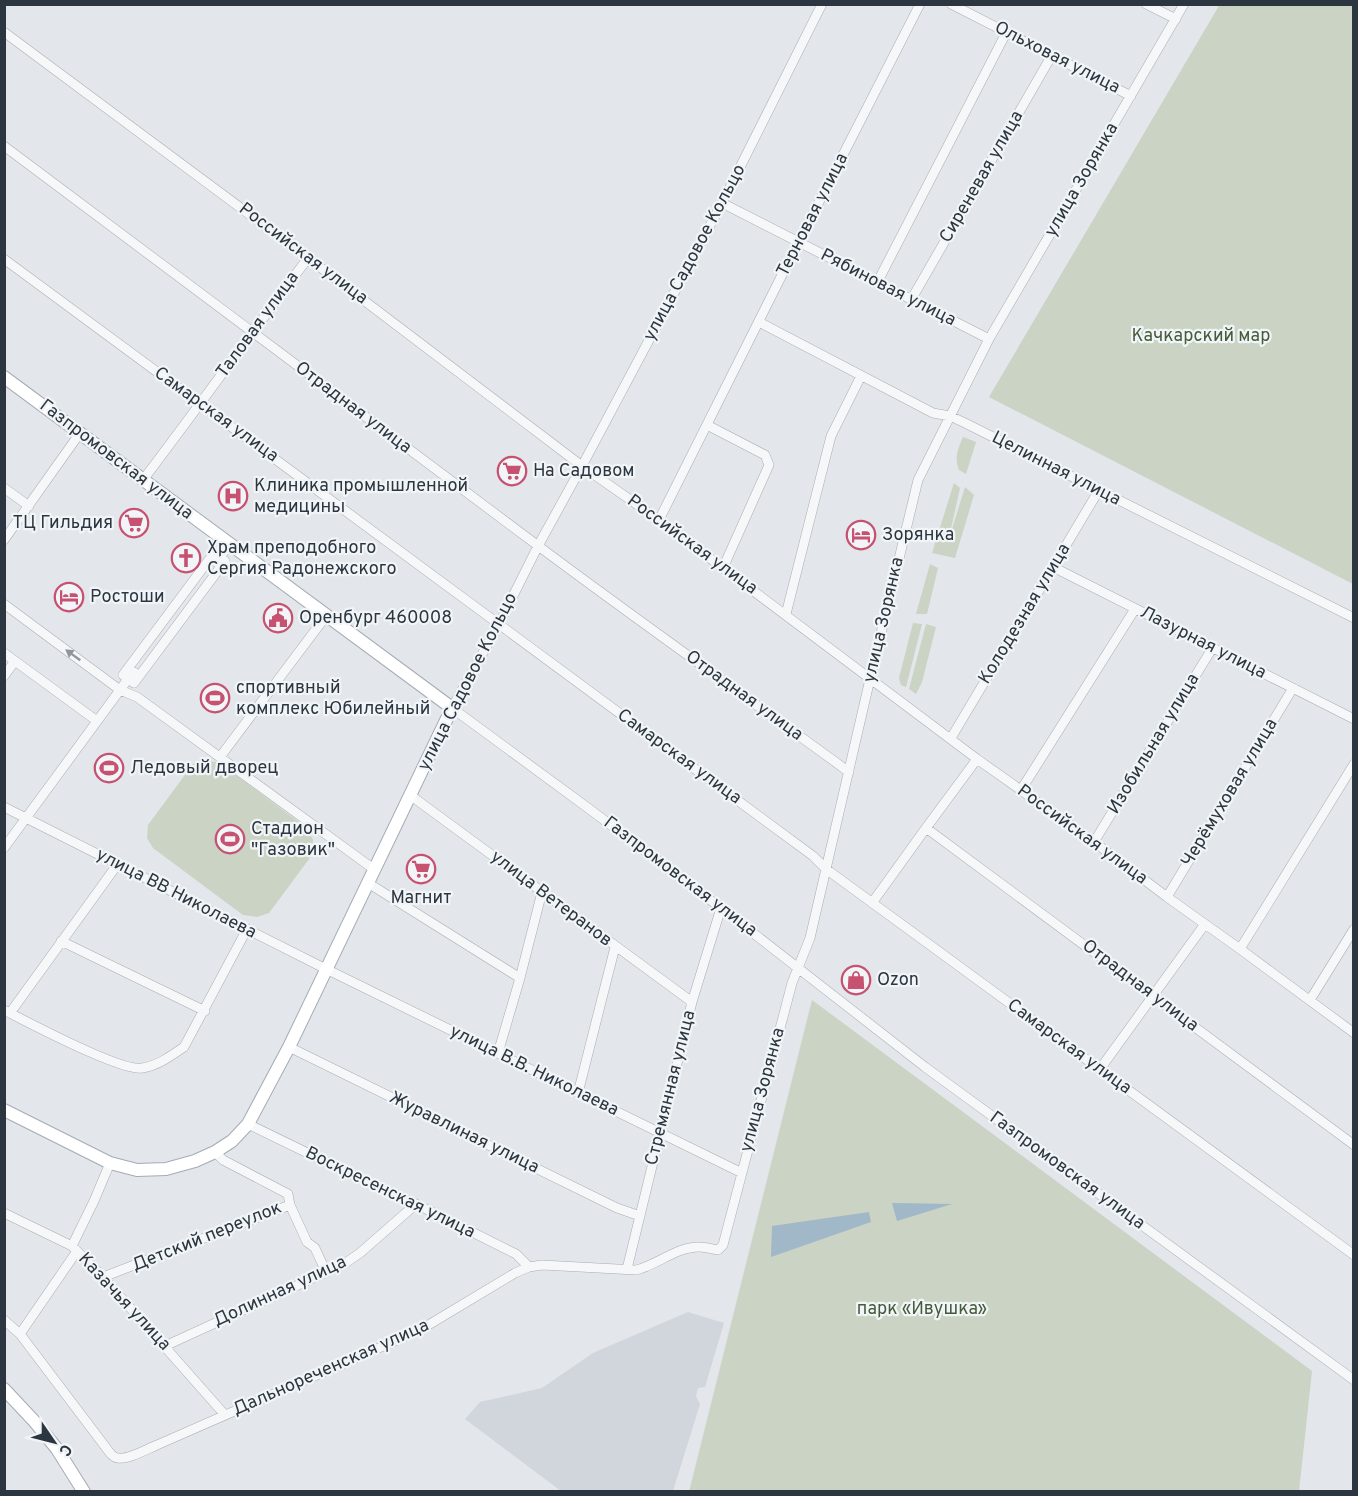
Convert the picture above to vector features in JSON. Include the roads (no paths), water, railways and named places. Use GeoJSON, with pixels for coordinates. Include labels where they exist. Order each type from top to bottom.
{"type":"FeatureCollection","features":[{"type":"Feature","properties":{"kind":"main road","name":"Газпромовская улица"},"geometry":{"type":"LineString","coordinates":[[4,377],[452,708]]}},
{"type":"Feature","properties":{"kind":"main road","name":"улица Садовое Кольцо"},"geometry":{"type":"LineString","coordinates":[[4,1110],[110,1163],[137,1170],[166,1169],[195,1161],[232,1142],[248,1124],[289,1047],[452,708]]}},
{"type":"Feature","properties":{"kind":"main road"},"geometry":{"type":"LineString","coordinates":[[4,1389],[57,1449],[80,1490]]}},
{"type":"Feature","properties":{"kind":"street","name":"улица Садовое Кольцо"},"geometry":{"type":"LineString","coordinates":[[452,708],[499,624],[538,546],[722,203],[822,4]]}},
{"type":"Feature","properties":{"kind":"street","name":"Терновая улица"},"geometry":{"type":"LineString","coordinates":[[659,520],[920,4]]}},
{"type":"Feature","properties":{"kind":"street","name":"Ольховая улица"},"geometry":{"type":"LineString","coordinates":[[951,4],[1131,96]]}},
{"type":"Feature","properties":{"kind":"street"},"geometry":{"type":"LineString","coordinates":[[1146,4],[1176,19]]}},
{"type":"Feature","properties":{"kind":"street","name":"улица Зорянка"},"geometry":{"type":"LineString","coordinates":[[718,1250],[723,1245],[792,982],[810,938],[918,480],[989,339],[1184,4]]}},
{"type":"Feature","properties":{"kind":"street","name":"Российская улица"},"geometry":{"type":"LineString","coordinates":[[4,33],[308,258],[582,466],[786,614],[977,759],[1094,842],[1353,1033]]}},
{"type":"Feature","properties":{"kind":"street"},"geometry":{"type":"LineString","coordinates":[[877,283],[1006,33]]}},
{"type":"Feature","properties":{"kind":"street","name":"Сиреневая улица"},"geometry":{"type":"LineString","coordinates":[[911,300],[1052,55]]}},
{"type":"Feature","properties":{"kind":"street","name":"Отрадная улица"},"geometry":{"type":"LineString","coordinates":[[4,146],[538,546],[849,772]]}},
{"type":"Feature","properties":{"kind":"street","name":"Рябиновая улица"},"geometry":{"type":"LineString","coordinates":[[722,203],[989,339]]}},
{"type":"Feature","properties":{"kind":"street","name":"Таловая улица"},"geometry":{"type":"LineString","coordinates":[[143,480],[308,258]]}},
{"type":"Feature","properties":{"kind":"street","name":"Самарская улица"},"geometry":{"type":"LineString","coordinates":[[4,259],[813,856],[826,869],[872,903],[1353,1255]]}},
{"type":"Feature","properties":{"kind":"street","name":"Целинная улица"},"geometry":{"type":"LineString","coordinates":[[759,322],[933,413],[950,416],[1353,618]]}},
{"type":"Feature","properties":{"kind":"street"},"geometry":{"type":"LineString","coordinates":[[786,614],[831,436],[861,376]]}},
{"type":"Feature","properties":{"kind":"street"},"geometry":{"type":"LineString","coordinates":[[706,425],[765,455],[769,465],[723,568]]}},
{"type":"Feature","properties":{"kind":"street"},"geometry":{"type":"LineString","coordinates":[[4,540],[80,433]]}},
{"type":"Feature","properties":{"kind":"street"},"geometry":{"type":"LineString","coordinates":[[4,488],[29,506]]}},
{"type":"Feature","properties":{"kind":"street","name":"Колодезная улица"},"geometry":{"type":"LineString","coordinates":[[951,738],[1099,490]]}},
{"type":"Feature","properties":{"kind":"street"},"geometry":{"type":"LineString","coordinates":[[133,674],[154,634],[193,582],[216,562],[230,544]]}},
{"type":"Feature","properties":{"kind":"street"},"geometry":{"type":"LineString","coordinates":[[4,848],[120,690],[165,642],[203,590],[216,562]]}},
{"type":"Feature","properties":{"kind":"street","name":"Лазурная улица"},"geometry":{"type":"LineString","coordinates":[[1053,567],[1353,719]]}},
{"type":"Feature","properties":{"kind":"street"},"geometry":{"type":"LineString","coordinates":[[193,582],[203,590]]}},
{"type":"Feature","properties":{"kind":"street"},"geometry":{"type":"LineString","coordinates":[[184,594],[195,601]]}},
{"type":"Feature","properties":{"kind":"street"},"geometry":{"type":"LineString","coordinates":[[4,604],[120,690],[137,697],[375,870]]}},
{"type":"Feature","properties":{"kind":"street"},"geometry":{"type":"LineString","coordinates":[[175,606],[185,614]]}},
{"type":"Feature","properties":{"kind":"street"},"geometry":{"type":"LineString","coordinates":[[1021,790],[1135,609]]}},
{"type":"Feature","properties":{"kind":"street"},"geometry":{"type":"LineString","coordinates":[[220,758],[326,616]]}},
{"type":"Feature","properties":{"kind":"street"},"geometry":{"type":"LineString","coordinates":[[164,621],[174,628]]}},
{"type":"Feature","properties":{"kind":"street"},"geometry":{"type":"LineString","coordinates":[[154,634],[165,642]]}},
{"type":"Feature","properties":{"kind":"street"},"geometry":{"type":"LineString","coordinates":[[146,646],[156,653]]}},
{"type":"Feature","properties":{"kind":"street","name":"Изобильная улица"},"geometry":{"type":"LineString","coordinates":[[1094,842],[1213,647]]}},
{"type":"Feature","properties":{"kind":"street"},"geometry":{"type":"LineString","coordinates":[[4,653],[97,721]]}},
{"type":"Feature","properties":{"kind":"street"},"geometry":{"type":"LineString","coordinates":[[4,676],[15,661]]}},
{"type":"Feature","properties":{"kind":"street","name":"Черёмуховая улица"},"geometry":{"type":"LineString","coordinates":[[1167,897],[1293,688]]}},
{"type":"Feature","properties":{"kind":"street","name":"Газпромовская улица"},"geometry":{"type":"LineString","coordinates":[[452,708],[721,908],[925,1067],[1353,1380]]}},
{"type":"Feature","properties":{"kind":"street"},"geometry":{"type":"LineString","coordinates":[[872,903],[977,759]]}},
{"type":"Feature","properties":{"kind":"street"},"geometry":{"type":"LineString","coordinates":[[1240,949],[1353,764]]}},
{"type":"Feature","properties":{"kind":"street","name":"улица Ветеранов"},"geometry":{"type":"LineString","coordinates":[[410,795],[692,1002]]}},
{"type":"Feature","properties":{"kind":"street"},"geometry":{"type":"LineString","coordinates":[[4,807],[26,818]]}},
{"type":"Feature","properties":{"kind":"street","name":"улица ВВ Николаева"},"geometry":{"type":"LineString","coordinates":[[26,818],[326,969]]}},
{"type":"Feature","properties":{"kind":"street","name":"Отрадная улица"},"geometry":{"type":"LineString","coordinates":[[926,828],[1353,1145]]}},
{"type":"Feature","properties":{"kind":"street"},"geometry":{"type":"LineString","coordinates":[[117,865],[7,1011],[110,1061],[141,1069],[166,1059],[184,1047],[247,929]]}},
{"type":"Feature","properties":{"kind":"street"},"geometry":{"type":"LineString","coordinates":[[368,883],[520,978]]}},
{"type":"Feature","properties":{"kind":"street"},"geometry":{"type":"LineString","coordinates":[[498,1053],[542,892]]}},
{"type":"Feature","properties":{"kind":"street","name":"Стремянная улица"},"geometry":{"type":"LineString","coordinates":[[627,1269],[692,1002],[721,908]]}},
{"type":"Feature","properties":{"kind":"street"},"geometry":{"type":"LineString","coordinates":[[1100,1069],[1205,924]]}},
{"type":"Feature","properties":{"kind":"street"},"geometry":{"type":"LineString","coordinates":[[1310,1000],[1353,929]]}},
{"type":"Feature","properties":{"kind":"street"},"geometry":{"type":"LineString","coordinates":[[61,941],[204,1011]]}},
{"type":"Feature","properties":{"kind":"street"},"geometry":{"type":"LineString","coordinates":[[578,1093],[615,946]]}},
{"type":"Feature","properties":{"kind":"street","name":"улица В.В. Николаева"},"geometry":{"type":"LineString","coordinates":[[326,969],[742,1173]]}},
{"type":"Feature","properties":{"kind":"street","name":"Журавлиная улица"},"geometry":{"type":"LineString","coordinates":[[289,1047],[617,1208],[640,1216]]}},
{"type":"Feature","properties":{"kind":"street","name":"Воскресенская улица"},"geometry":{"type":"LineString","coordinates":[[248,1124],[516,1254],[529,1267]]}},
{"type":"Feature","properties":{"kind":"street","name":"Детский переулок"},"geometry":{"type":"LineString","coordinates":[[103,1277],[290,1205],[288,1194],[223,1160],[215,1152]]}},
{"type":"Feature","properties":{"kind":"street"},"geometry":{"type":"LineString","coordinates":[[4,1320],[20,1334],[74,1249],[110,1163]]}},
{"type":"Feature","properties":{"kind":"street","name":"Долинная улица"},"geometry":{"type":"LineString","coordinates":[[165,1346],[344,1264],[416,1204]]}},
{"type":"Feature","properties":{"kind":"street"},"geometry":{"type":"LineString","coordinates":[[290,1205],[307,1242],[315,1248],[326,1272]]}},
{"type":"Feature","properties":{"kind":"street","name":"Казачья улица"},"geometry":{"type":"LineString","coordinates":[[4,1213],[74,1249],[103,1277],[225,1415]]}},
{"type":"Feature","properties":{"kind":"street","name":"Дальнореченская улица"},"geometry":{"type":"LineString","coordinates":[[20,1334],[114,1457],[119,1459],[420,1330],[515,1273],[529,1267],[542,1265],[636,1270],[684,1249],[699,1246],[718,1250]]}},
{"type":"Feature","properties":{"kind":"water"},"geometry":{"type":"Polygon","coordinates":[[[892,1203],[952,1204],[897,1221],[892,1203]]]}},
{"type":"Feature","properties":{"kind":"water"},"geometry":{"type":"Polygon","coordinates":[[[869,1212],[871,1222],[771,1257],[772,1226],[869,1212]]]}},
{"type":"Feature","properties":{"kind":"place","name":"На Садовом"},"geometry":{"type":"Point","coordinates":[512,471]}},
{"type":"Feature","properties":{"kind":"place","name":"Клиника промышленной медицины"},"geometry":{"type":"Point","coordinates":[233,496]}},
{"type":"Feature","properties":{"kind":"place","name":"ТЦ Гильдия"},"geometry":{"type":"Point","coordinates":[134,523]}},
{"type":"Feature","properties":{"kind":"place","name":"Зорянка"},"geometry":{"type":"Point","coordinates":[861,535]}},
{"type":"Feature","properties":{"kind":"place","name":"Храм преподобного Сергия Радонежского"},"geometry":{"type":"Point","coordinates":[186,558]}},
{"type":"Feature","properties":{"kind":"place","name":"Ростоши"},"geometry":{"type":"Point","coordinates":[69,597]}},
{"type":"Feature","properties":{"kind":"place","name":"Оренбург 460008"},"geometry":{"type":"Point","coordinates":[278,618]}},
{"type":"Feature","properties":{"kind":"place","name":"спортивный комплекс Юбилейный"},"geometry":{"type":"Point","coordinates":[215,698]}},
{"type":"Feature","properties":{"kind":"place","name":"Ледовый дворец"},"geometry":{"type":"Point","coordinates":[109,768]}},
{"type":"Feature","properties":{"kind":"place","name":"Стадион \"Газовик\""},"geometry":{"type":"Point","coordinates":[230,839]}},
{"type":"Feature","properties":{"kind":"place","name":"Магнит"},"geometry":{"type":"Point","coordinates":[421,869]}},
{"type":"Feature","properties":{"kind":"place","name":"Ozon"},"geometry":{"type":"Point","coordinates":[856,980]}},
{"type":"Feature","properties":{"kind":"park label","name":"Качкарский мар"},"geometry":{"type":"Point","coordinates":[1201,336]}},
{"type":"Feature","properties":{"kind":"park label","name":"парк «Ивушка»"},"geometry":{"type":"Point","coordinates":[922,1309]}}]}
